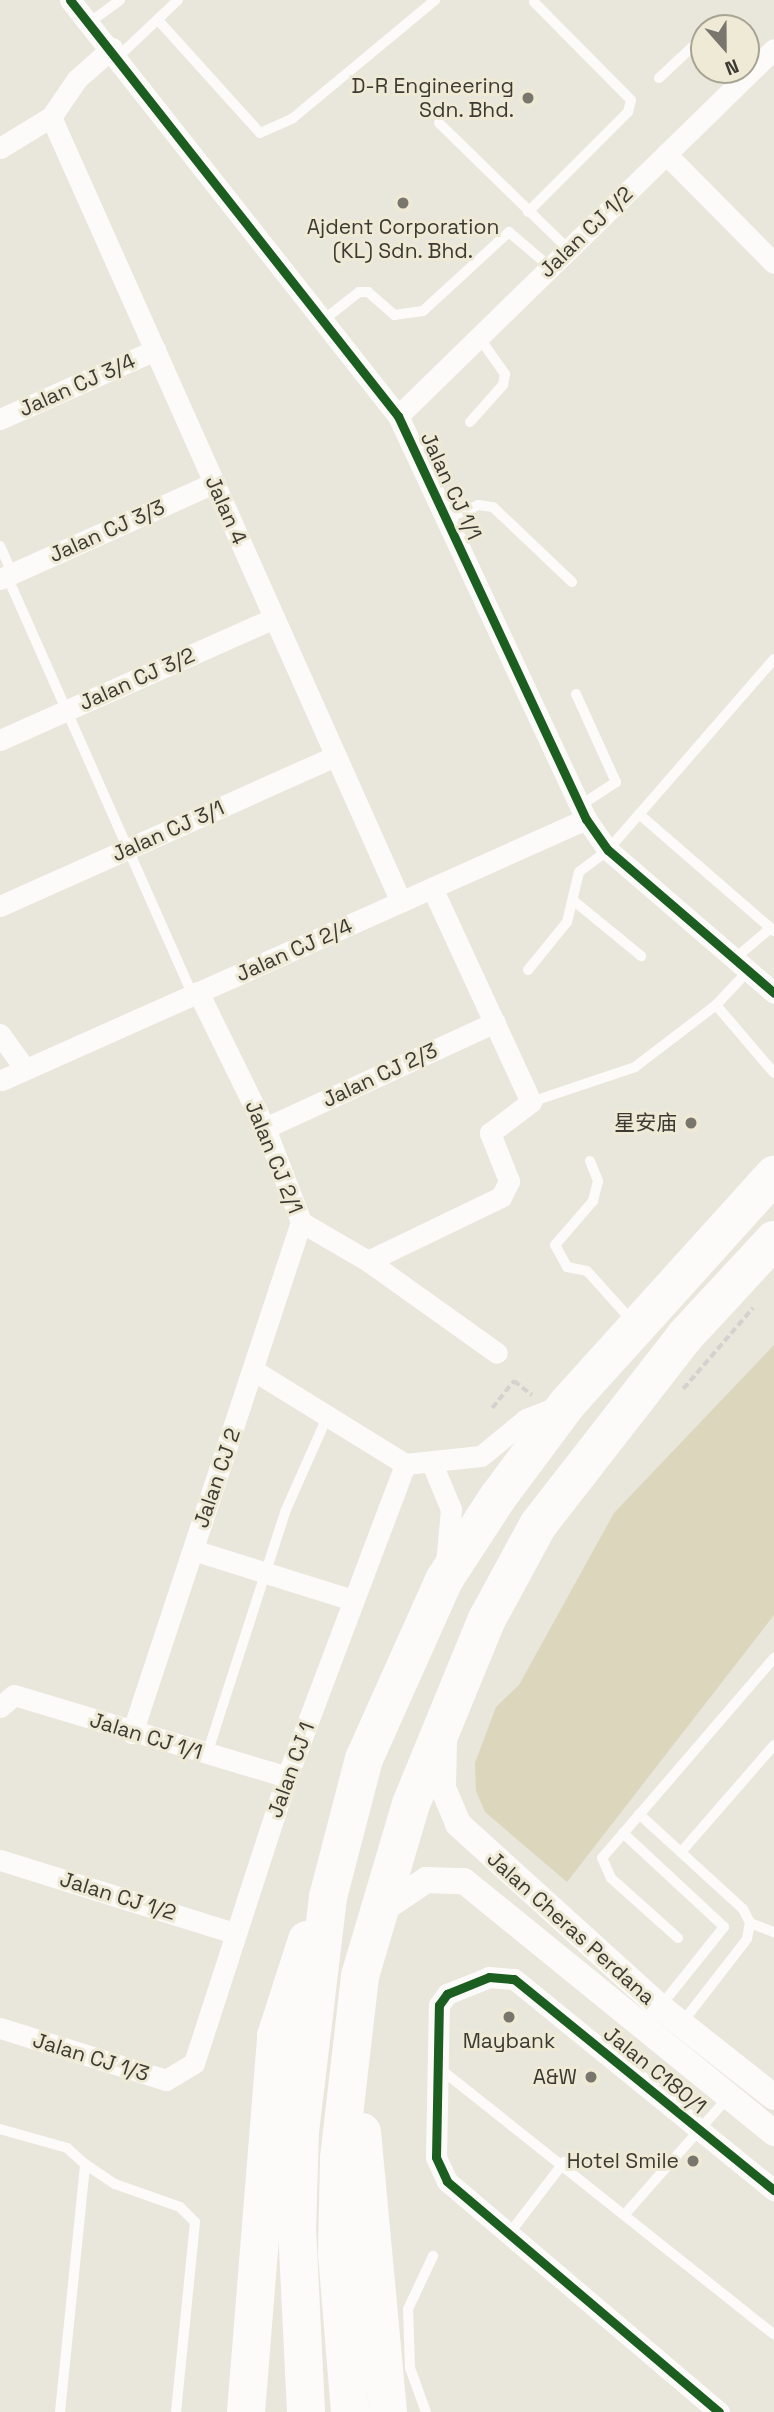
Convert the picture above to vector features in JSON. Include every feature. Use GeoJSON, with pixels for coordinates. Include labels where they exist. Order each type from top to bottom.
{"type":"FeatureCollection","features":[{"type":"Feature","properties":{"kind":"highway"},"geometry":{"type":"LineString","coordinates":[[306,2412],[297,2244],[300,2132],[328,1897],[364,1759],[444,1580],[567,1404],[774,1175]]}},
{"type":"Feature","properties":{"kind":"highway"},"geometry":{"type":"LineString","coordinates":[[351,2412],[337,2253],[339,2158],[353,2039],[375,1916],[445,1716],[538,1525],[685,1336],[774,1240]]}},
{"type":"Feature","properties":{"kind":"highway"},"geometry":{"type":"LineString","coordinates":[[243,2408],[276,2036],[295,1964],[328,1897]]}},
{"type":"Feature","properties":{"kind":"highway"},"geometry":{"type":"LineString","coordinates":[[353,2039],[388,2412]]}},
{"type":"Feature","properties":{"kind":"street","name":"Jalan CJ 1/1"},"geometry":{"type":"LineString","coordinates":[[70,0],[115,52],[326,318],[398,416],[448,518],[582,813],[608,850],[774,993]]}},
{"type":"Feature","properties":{"kind":"street","name":"Jalan CJ 1/2"},"geometry":{"type":"LineString","coordinates":[[760,60],[774,49]]}},
{"type":"Feature","properties":{"kind":"street"},"geometry":{"type":"LineString","coordinates":[[0,148],[51,117],[77,79],[115,52]]}},
{"type":"Feature","properties":{"kind":"street","name":"Jalan CJ 1/2"},"geometry":{"type":"LineString","coordinates":[[398,416],[666,155],[734,84]]}},
{"type":"Feature","properties":{"kind":"street","name":"Jalan 4"},"geometry":{"type":"LineString","coordinates":[[51,117],[401,902]]}},
{"type":"Feature","properties":{"kind":"street"},"geometry":{"type":"LineString","coordinates":[[666,155],[774,263]]}},
{"type":"Feature","properties":{"kind":"street","name":"Jalan CJ 3/4"},"geometry":{"type":"LineString","coordinates":[[0,419],[155,350]]}},
{"type":"Feature","properties":{"kind":"street","name":"Jalan CJ 3/3"},"geometry":{"type":"LineString","coordinates":[[6,576],[214,483]]}},
{"type":"Feature","properties":{"kind":"street","name":"Jalan CJ 3/2"},"geometry":{"type":"LineString","coordinates":[[0,740],[274,618]]}},
{"type":"Feature","properties":{"kind":"street","name":"Jalan CJ 3/1"},"geometry":{"type":"LineString","coordinates":[[0,906],[336,756]]}},
{"type":"Feature","properties":{"kind":"street","name":"Jalan CJ 2/4"},"geometry":{"type":"LineString","coordinates":[[2,1080],[432,888],[582,813]]}},
{"type":"Feature","properties":{"kind":"street"},"geometry":{"type":"LineString","coordinates":[[368,1261],[501,1197],[509,1181],[490,1133],[531,1102],[432,888]]}},
{"type":"Feature","properties":{"kind":"street","name":"Jalan CJ 2/1"},"geometry":{"type":"LineString","coordinates":[[196,993],[265,1128],[301,1222],[368,1261],[497,1353]]}},
{"type":"Feature","properties":{"kind":"street","name":"Jalan CJ 2/3"},"geometry":{"type":"LineString","coordinates":[[265,1128],[495,1022]]}},
{"type":"Feature","properties":{"kind":"street"},"geometry":{"type":"LineString","coordinates":[[0,1034],[25,1069]]}},
{"type":"Feature","properties":{"kind":"street","name":"Jalan CJ 2"},"geometry":{"type":"LineString","coordinates":[[132,1733],[301,1222]]}},
{"type":"Feature","properties":{"kind":"street"},"geometry":{"type":"LineString","coordinates":[[254,1370],[405,1464],[433,1466],[481,1456],[526,1419],[567,1404]]}},
{"type":"Feature","properties":{"kind":"street","name":"Jalan CJ 1"},"geometry":{"type":"LineString","coordinates":[[182,2076],[194,2063],[287,1777],[405,1464]]}},
{"type":"Feature","properties":{"kind":"street"},"geometry":{"type":"LineString","coordinates":[[433,1466],[451,1509],[444,1580]]}},
{"type":"Feature","properties":{"kind":"street"},"geometry":{"type":"LineString","coordinates":[[192,1550],[353,1600]]}},
{"type":"Feature","properties":{"kind":"street","name":"Jalan CJ 1/1"},"geometry":{"type":"LineString","coordinates":[[3,1702],[132,1733],[287,1777]]}},
{"type":"Feature","properties":{"kind":"street","name":"Jalan Cheras Perdana"},"geometry":{"type":"LineString","coordinates":[[445,1716],[443,1788],[458,1824],[660,2007],[774,2097]]}},
{"type":"Feature","properties":{"kind":"street","name":"Jalan CJ 1/2"},"geometry":{"type":"LineString","coordinates":[[0,1860],[235,1933]]}},
{"type":"Feature","properties":{"kind":"street","name":"Jalan Cheras Perdana"},"geometry":{"type":"LineString","coordinates":[[375,1916],[426,1880],[464,1881],[774,2133]]}},
{"type":"Feature","properties":{"kind":"street","name":"Jalan C180/1"},"geometry":{"type":"LineString","coordinates":[[437,2067],[437,2019],[447,1994],[489,1977],[514,1979],[774,2190]]}},
{"type":"Feature","properties":{"kind":"street","name":"Jalan CJ 1/3"},"geometry":{"type":"LineString","coordinates":[[0,2028],[166,2080],[182,2076]]}},
{"type":"Feature","properties":{"kind":"street"},"geometry":{"type":"LineString","coordinates":[[437,2067],[436,2157],[447,2181],[719,2412]]}},
{"type":"Feature","properties":{"kind":"lane"},"geometry":{"type":"LineString","coordinates":[[90,22],[120,0]]}},
{"type":"Feature","properties":{"kind":"lane"},"geometry":{"type":"LineString","coordinates":[[115,52],[158,20],[178,0]]}},
{"type":"Feature","properties":{"kind":"lane"},"geometry":{"type":"LineString","coordinates":[[158,20],[260,133],[293,118],[435,0]]}},
{"type":"Feature","properties":{"kind":"lane"},"geometry":{"type":"LineString","coordinates":[[528,212],[628,112],[631,100],[534,2]]}},
{"type":"Feature","properties":{"kind":"lane"},"geometry":{"type":"LineString","coordinates":[[659,78],[690,49]]}},
{"type":"Feature","properties":{"kind":"lane"},"geometry":{"type":"LineString","coordinates":[[439,122],[568,249]]}},
{"type":"Feature","properties":{"kind":"lane"},"geometry":{"type":"LineString","coordinates":[[326,318],[359,292],[368,292],[394,315],[424,311],[509,232],[550,267]]}},
{"type":"Feature","properties":{"kind":"lane"},"geometry":{"type":"LineString","coordinates":[[470,422],[503,385],[505,374],[478,336]]}},
{"type":"Feature","properties":{"kind":"lane"},"geometry":{"type":"LineString","coordinates":[[448,518],[478,505],[493,507],[572,582]]}},
{"type":"Feature","properties":{"kind":"lane"},"geometry":{"type":"LineString","coordinates":[[0,546],[6,576],[128,849],[196,993]]}},
{"type":"Feature","properties":{"kind":"lane"},"geometry":{"type":"LineString","coordinates":[[528,970],[567,922],[579,872],[608,850],[774,659]]}},
{"type":"Feature","properties":{"kind":"lane"},"geometry":{"type":"LineString","coordinates":[[576,694],[615,782],[582,813]]}},
{"type":"Feature","properties":{"kind":"lane"},"geometry":{"type":"LineString","coordinates":[[531,1102],[635,1067],[716,1005],[741,965],[772,929],[639,814]]}},
{"type":"Feature","properties":{"kind":"lane"},"geometry":{"type":"LineString","coordinates":[[574,901],[641,956]]}},
{"type":"Feature","properties":{"kind":"lane"},"geometry":{"type":"LineString","coordinates":[[716,1005],[774,1073]]}},
{"type":"Feature","properties":{"kind":"lane"},"geometry":{"type":"LineString","coordinates":[[590,1161],[598,1181],[593,1201],[555,1245],[567,1267],[587,1271],[637,1327]]}},
{"type":"Feature","properties":{"kind":"lane"},"geometry":{"type":"LineString","coordinates":[[207,1754],[266,1573],[327,1417]]}},
{"type":"Feature","properties":{"kind":"lane"},"geometry":{"type":"LineString","coordinates":[[678,1938],[603,1868],[602,1858],[774,1658]]}},
{"type":"Feature","properties":{"kind":"lane"},"geometry":{"type":"LineString","coordinates":[[682,1851],[774,1745]]}},
{"type":"Feature","properties":{"kind":"lane"},"geometry":{"type":"LineString","coordinates":[[639,1814],[743,1909],[750,1923],[747,1939],[681,2024]]}},
{"type":"Feature","properties":{"kind":"lane"},"geometry":{"type":"LineString","coordinates":[[623,1832],[724,1927],[660,2007]]}},
{"type":"Feature","properties":{"kind":"lane"},"geometry":{"type":"LineString","coordinates":[[750,1923],[774,1932]]}},
{"type":"Feature","properties":{"kind":"lane"},"geometry":{"type":"LineString","coordinates":[[437,2067],[564,2162],[774,2334]]}},
{"type":"Feature","properties":{"kind":"lane"},"geometry":{"type":"LineString","coordinates":[[626,2213],[729,2096]]}},
{"type":"Feature","properties":{"kind":"lane"},"geometry":{"type":"LineString","coordinates":[[0,2129],[67,2148],[85,2164],[116,2184],[180,2207],[195,2222],[176,2412]]}},
{"type":"Feature","properties":{"kind":"lane"},"geometry":{"type":"LineString","coordinates":[[509,2234],[564,2162]]}},
{"type":"Feature","properties":{"kind":"lane"},"geometry":{"type":"LineString","coordinates":[[60,2412],[85,2164]]}},
{"type":"Feature","properties":{"kind":"lane"},"geometry":{"type":"LineString","coordinates":[[426,2412],[410,2368],[408,2309],[433,2256]]}},
{"type":"Feature","properties":{"kind":"path"},"geometry":{"type":"LineString","coordinates":[[677,1396],[754,1305]]}},
{"type":"Feature","properties":{"kind":"path"},"geometry":{"type":"LineString","coordinates":[[492,1408],[514,1381]]}},
{"type":"Feature","properties":{"kind":"shaded area"},"geometry":{"type":"Polygon","coordinates":[[[774,1345],[774,1615],[567,1882],[485,1812],[476,1791],[475,1763],[496,1707],[519,1685],[614,1513],[774,1345]]]}},
{"type":"Feature","properties":{"kind":"cycle path"},"geometry":{"type":"LineString","coordinates":[[70,0],[398,416],[586,819],[608,850],[774,993]]}},
{"type":"Feature","properties":{"kind":"cycle path"},"geometry":{"type":"LineString","coordinates":[[719,2412],[447,2181],[436,2157],[439,2005],[447,1994],[489,1977],[514,1979],[774,2190]]}},
{"type":"Feature","properties":{"kind":"place","name":"D-R Engineering Sdn. Bhd."},"geometry":{"type":"Point","coordinates":[528,98]}},
{"type":"Feature","properties":{"kind":"place","name":"Ajdent Corporation (KL) Sdn. Bhd."},"geometry":{"type":"Point","coordinates":[403,203]}},
{"type":"Feature","properties":{"kind":"place","name":"星安庙"},"geometry":{"type":"Point","coordinates":[691,1123]}},
{"type":"Feature","properties":{"kind":"place","name":"Maybank"},"geometry":{"type":"Point","coordinates":[509,2017]}},
{"type":"Feature","properties":{"kind":"place","name":"A&W"},"geometry":{"type":"Point","coordinates":[591,2077]}},
{"type":"Feature","properties":{"kind":"place","name":"Hotel Smile"},"geometry":{"type":"Point","coordinates":[693,2161]}}]}
